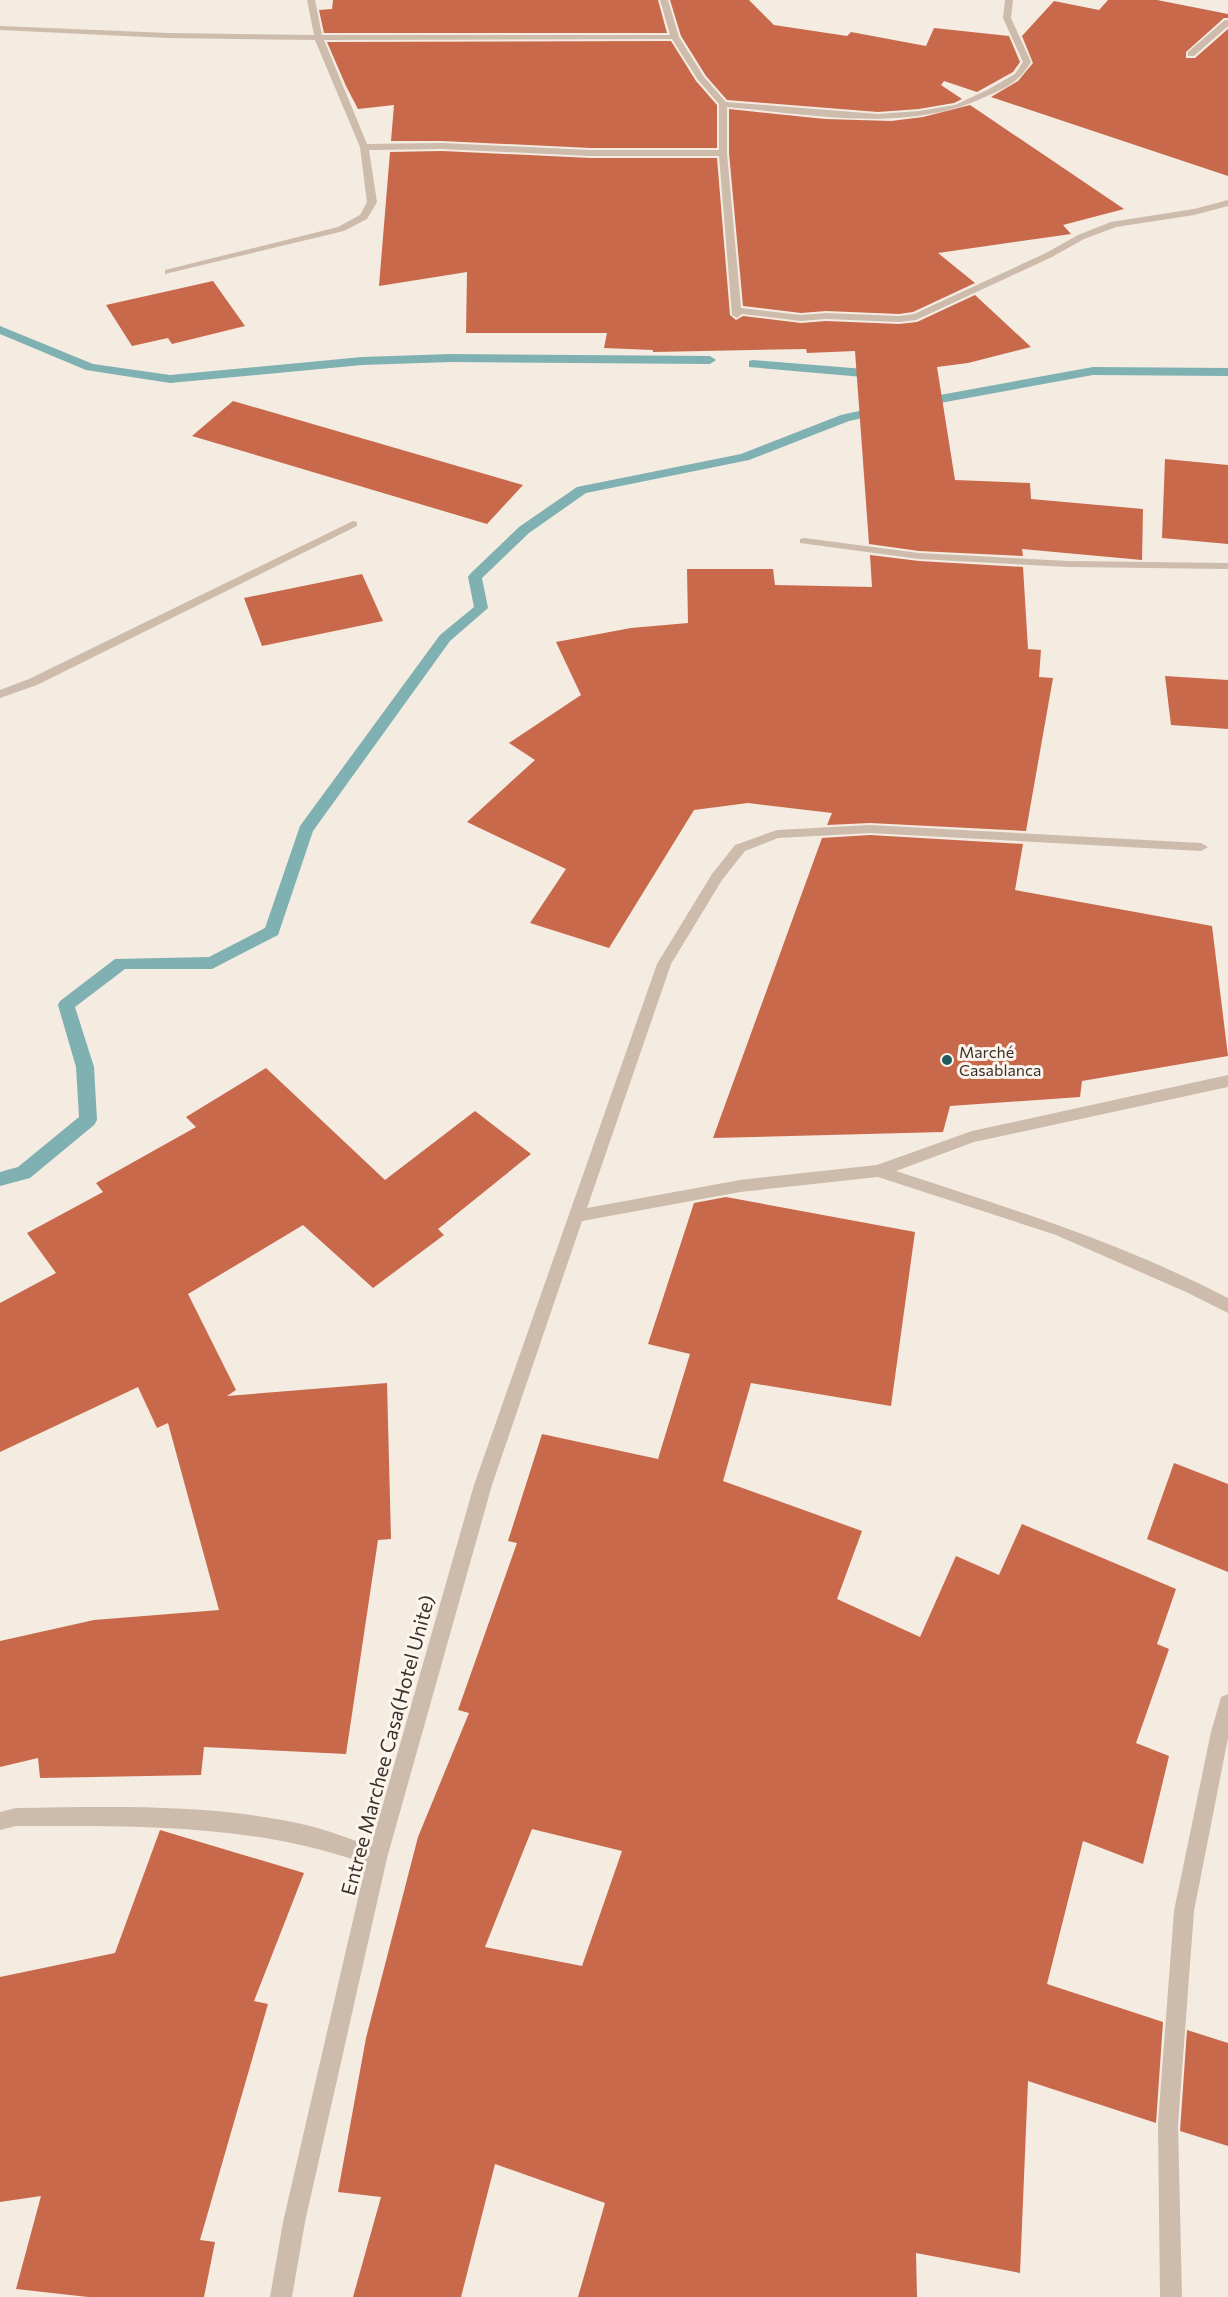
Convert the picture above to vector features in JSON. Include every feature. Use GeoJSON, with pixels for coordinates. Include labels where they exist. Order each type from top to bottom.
{"type":"FeatureCollection","features":[{"type":"Feature","properties":{"kind":"street"},"geometry":{"type":"LineString","coordinates":[[168,272],[341,230],[364,217],[372,202],[364,147],[318,36],[311,0]]}},
{"type":"Feature","properties":{"kind":"street"},"geometry":{"type":"LineString","coordinates":[[664,0],[675,37],[701,78],[723,104],[723,153],[737,312],[801,318],[826,316],[899,320],[916,316],[1049,255],[1081,237],[1114,224],[1194,212],[1228,203]]}},
{"type":"Feature","properties":{"kind":"street"},"geometry":{"type":"LineString","coordinates":[[723,104],[878,117],[919,114],[957,107],[1018,76],[1027,62],[1007,18],[1009,0]]}},
{"type":"Feature","properties":{"kind":"street"},"geometry":{"type":"LineString","coordinates":[[1191,54],[1228,22]]}},
{"type":"Feature","properties":{"kind":"street"},"geometry":{"type":"LineString","coordinates":[[0,28],[122,35],[675,37]]}},
{"type":"Feature","properties":{"kind":"street"},"geometry":{"type":"LineString","coordinates":[[364,147],[441,146],[590,153],[723,153]]}},
{"type":"Feature","properties":{"kind":"street"},"geometry":{"type":"LineString","coordinates":[[0,694],[33,682],[353,524]]}},
{"type":"Feature","properties":{"kind":"street"},"geometry":{"type":"LineString","coordinates":[[804,541],[919,556],[1068,564],[1228,566]]}},
{"type":"Feature","properties":{"kind":"street","name":"Entree Marchee Casa(Hotel Unite)"},"geometry":{"type":"LineString","coordinates":[[281,2297],[294,2222],[377,1858],[483,1485],[664,964],[717,877],[740,848],[777,834],[870,829],[1201,847]]}},
{"type":"Feature","properties":{"kind":"street"},"geometry":{"type":"LineString","coordinates":[[576,1216],[740,1186],[878,1171],[972,1137],[1228,1081]]}},
{"type":"Feature","properties":{"kind":"street"},"geometry":{"type":"LineString","coordinates":[[878,1171],[1061,1231],[1192,1287],[1228,1306]]}},
{"type":"Feature","properties":{"kind":"street"},"geometry":{"type":"LineString","coordinates":[[1171,2297],[1168,2124],[1184,1911],[1220,1732],[1228,1703]]}},
{"type":"Feature","properties":{"kind":"street"},"geometry":{"type":"LineString","coordinates":[[0,1821],[15,1817],[117,1817],[225,1822],[305,1834],[377,1858]]}},
{"type":"Feature","properties":{"kind":"building"},"geometry":{"type":"Polygon","coordinates":[[[333,0],[658,0],[667,33],[324,33],[319,10],[332,9],[333,0]]]}},
{"type":"Feature","properties":{"kind":"building"},"geometry":{"type":"Polygon","coordinates":[[[670,0],[749,0],[774,25],[847,36],[851,32],[926,46],[934,28],[1009,36],[1020,62],[1013,72],[977,92],[944,81],[941,85],[962,99],[954,103],[919,109],[878,112],[727,100],[706,76],[681,36],[670,0]]]}},
{"type":"Feature","properties":{"kind":"building"},"geometry":{"type":"Polygon","coordinates":[[[1108,0],[1157,0],[1228,14],[1228,18],[1224,18],[1186,52],[1186,58],[1195,58],[1228,29],[1228,176],[991,97],[1018,81],[1033,63],[1022,36],[1054,1],[1099,10],[1108,0]]]}},
{"type":"Feature","properties":{"kind":"building"},"geometry":{"type":"Polygon","coordinates":[[[671,41],[696,81],[717,105],[717,148],[590,148],[391,141],[394,105],[358,109],[327,42],[671,41]]]}},
{"type":"Feature","properties":{"kind":"building"},"geometry":{"type":"Polygon","coordinates":[[[970,105],[1124,209],[1063,225],[1071,234],[938,253],[975,283],[913,312],[899,314],[826,311],[801,313],[743,306],[729,153],[729,109],[825,119],[891,121],[923,117],[970,105]]]}},
{"type":"Feature","properties":{"kind":"building"},"geometry":{"type":"Polygon","coordinates":[[[442,151],[590,158],[717,158],[730,315],[736,320],[743,316],[801,323],[826,321],[899,324],[917,322],[975,295],[1031,347],[968,363],[937,367],[955,480],[1030,483],[1031,499],[1143,509],[1142,560],[1022,549],[1023,556],[919,551],[869,544],[855,351],[807,353],[806,349],[653,352],[653,350],[604,348],[607,333],[466,333],[467,272],[379,286],[390,152],[442,151]]]}},
{"type":"Feature","properties":{"kind":"building"},"geometry":{"type":"Polygon","coordinates":[[[213,281],[245,326],[172,344],[168,338],[132,346],[106,305],[213,281]]]}},
{"type":"Feature","properties":{"kind":"building"},"geometry":{"type":"Polygon","coordinates":[[[233,401],[523,485],[487,524],[192,436],[233,401]]]}},
{"type":"Feature","properties":{"kind":"building"},"geometry":{"type":"Polygon","coordinates":[[[1165,459],[1228,465],[1228,544],[1162,538],[1165,459]]]}},
{"type":"Feature","properties":{"kind":"building"},"geometry":{"type":"Polygon","coordinates":[[[870,555],[919,561],[1023,567],[1028,649],[1041,650],[1039,677],[1053,678],[1026,831],[870,823],[827,825],[832,813],[748,803],[694,810],[609,948],[530,923],[566,869],[467,822],[535,760],[509,743],[581,695],[556,642],[631,628],[688,623],[687,569],[773,569],[775,585],[872,587],[870,555]]]}},
{"type":"Feature","properties":{"kind":"building"},"geometry":{"type":"Polygon","coordinates":[[[362,574],[383,621],[262,646],[244,598],[362,574]]]}},
{"type":"Feature","properties":{"kind":"building"},"geometry":{"type":"Polygon","coordinates":[[[1165,676],[1228,680],[1228,729],[1171,725],[1165,676]]]}},
{"type":"Feature","properties":{"kind":"building"},"geometry":{"type":"Polygon","coordinates":[[[870,835],[1023,844],[1015,890],[1212,926],[1228,1056],[1082,1081],[1080,1097],[950,1106],[943,1132],[713,1138],[822,838],[870,835]]]}},
{"type":"Feature","properties":{"kind":"building"},"geometry":{"type":"Polygon","coordinates":[[[266,1068],[385,1180],[475,1111],[531,1154],[438,1229],[444,1235],[373,1288],[303,1225],[188,1294],[236,1390],[227,1396],[387,1383],[391,1539],[378,1540],[346,1754],[204,1747],[201,1775],[40,1778],[38,1758],[0,1767],[0,1641],[94,1620],[219,1610],[168,1423],[157,1428],[138,1387],[0,1452],[0,1303],[56,1273],[27,1233],[103,1192],[96,1183],[196,1127],[186,1117],[266,1068]]]}},
{"type":"Feature","properties":{"kind":"building"},"geometry":{"type":"Polygon","coordinates":[[[726,1197],[915,1232],[891,1406],[751,1383],[723,1481],[862,1531],[837,1599],[920,1637],[956,1556],[999,1575],[1022,1524],[1176,1589],[1157,1644],[1169,1649],[1136,1743],[1169,1756],[1143,1864],[1083,1841],[1047,1984],[1163,2022],[1156,2123],[1028,2081],[1020,2273],[916,2253],[917,2297],[578,2297],[605,2203],[495,2164],[461,2297],[353,2297],[381,2197],[338,2192],[366,2038],[418,1837],[469,1713],[458,1710],[517,1543],[508,1541],[542,1434],[658,1459],[690,1354],[648,1344],[694,1203],[726,1197]],[[532,1829],[485,1947],[582,1966],[622,1851],[532,1829]]]}},
{"type":"Feature","properties":{"kind":"building"},"geometry":{"type":"Polygon","coordinates":[[[1174,1463],[1228,1484],[1228,1572],[1147,1539],[1174,1463]]]}},
{"type":"Feature","properties":{"kind":"building"},"geometry":{"type":"Polygon","coordinates":[[[160,1830],[304,1873],[254,2001],[268,2004],[200,2240],[215,2242],[204,2297],[88,2297],[16,2289],[41,2196],[0,2202],[0,1977],[115,1953],[160,1830]]]}},
{"type":"Feature","properties":{"kind":"building"},"geometry":{"type":"Polygon","coordinates":[[[1187,2030],[1228,2043],[1228,2146],[1180,2131],[1187,2030]]]}},
{"type":"Feature","properties":{"kind":"waterway"},"geometry":{"type":"LineString","coordinates":[[0,330],[90,367],[170,379],[362,361],[451,358],[710,360]]}},
{"type":"Feature","properties":{"kind":"waterway"},"geometry":{"type":"LineString","coordinates":[[753,364],[864,373],[879,378]]}},
{"type":"Feature","properties":{"kind":"waterway"},"geometry":{"type":"LineString","coordinates":[[918,403],[1093,371],[1228,372]]}},
{"type":"Feature","properties":{"kind":"waterway"},"geometry":{"type":"LineString","coordinates":[[0,1179],[24,1173],[88,1120],[85,1067],[66,1005],[121,963],[212,963],[272,931],[306,830],[445,638],[481,608],[475,577],[524,530],[582,490],[744,457],[845,418],[882,410]]}},
{"type":"Feature","properties":{"kind":"place","name":"Marché Casablanca"},"geometry":{"type":"Point","coordinates":[947,1060]}}]}
